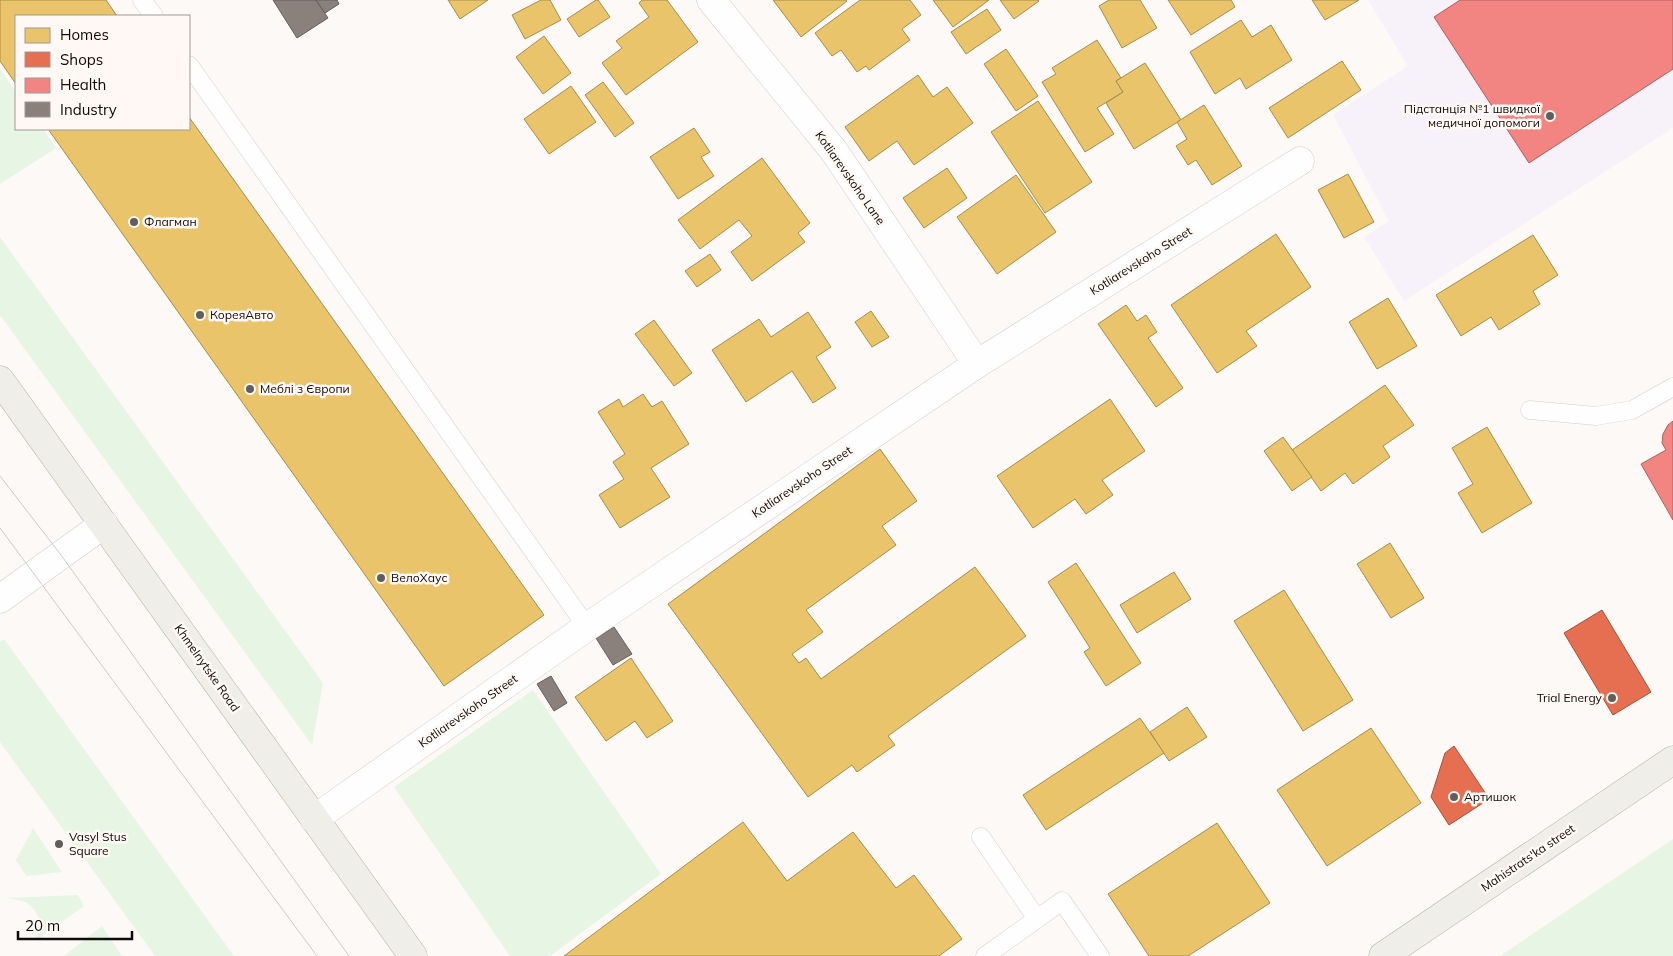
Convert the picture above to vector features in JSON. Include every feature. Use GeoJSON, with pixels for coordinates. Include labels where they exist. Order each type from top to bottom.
{"type":"FeatureCollection","features":[{"type":"Feature","properties":{"kind":"main road","name":"Khmelnytske Road"},"geometry":{"type":"LineString","coordinates":[[0,380],[413,956]]}},
{"type":"Feature","properties":{"kind":"main road","name":"Mahistrats'ka street"},"geometry":{"type":"LineString","coordinates":[[1383,956],[1673,760]]}},
{"type":"Feature","properties":{"kind":"street","name":"Kotliarevskoho Lane"},"geometry":{"type":"LineString","coordinates":[[711,0],[834,151],[977,364]]}},
{"type":"Feature","properties":{"kind":"street","name":"Kotliarevskoho Street"},"geometry":{"type":"LineString","coordinates":[[314,819],[587,627],[977,364],[1300,161]]}},
{"type":"Feature","properties":{"kind":"street"},"geometry":{"type":"LineString","coordinates":[[0,599],[104,524]]}},
{"type":"Feature","properties":{"kind":"lane"},"geometry":{"type":"LineString","coordinates":[[142,0],[153,15]]}},
{"type":"Feature","properties":{"kind":"lane"},"geometry":{"type":"LineString","coordinates":[[190,66],[587,627]]}},
{"type":"Feature","properties":{"kind":"lane"},"geometry":{"type":"LineString","coordinates":[[1530,410],[1596,416],[1632,410],[1673,387]]}},
{"type":"Feature","properties":{"kind":"lane"},"geometry":{"type":"LineString","coordinates":[[982,837],[1037,919]]}},
{"type":"Feature","properties":{"kind":"lane"},"geometry":{"type":"LineString","coordinates":[[985,956],[1062,901],[1100,956]]}},
{"type":"Feature","properties":{"kind":"shaded area"},"geometry":{"type":"Polygon","coordinates":[[[1368,0],[1673,0],[1673,128],[1404,301],[1364,237],[1389,221],[1333,115],[1408,66],[1368,0]]]}},
{"type":"Feature","properties":{"kind":"green space"},"geometry":{"type":"Polygon","coordinates":[[[0,69],[15,91],[15,130],[44,130],[56,148],[0,184],[0,69]]]}},
{"type":"Feature","properties":{"kind":"green space"},"geometry":{"type":"Polygon","coordinates":[[[0,237],[323,683],[312,745],[0,315],[0,237]]]}},
{"type":"Feature","properties":{"kind":"green space"},"geometry":{"type":"Polygon","coordinates":[[[4,639],[234,956],[155,956],[0,742],[0,642],[4,639]]]}},
{"type":"Feature","properties":{"kind":"green space"},"geometry":{"type":"Polygon","coordinates":[[[533,690],[661,874],[550,956],[510,956],[394,787],[533,690]]]}},
{"type":"Feature","properties":{"kind":"green space"},"geometry":{"type":"Polygon","coordinates":[[[33,828],[62,872],[26,876],[16,860],[33,828]]]}},
{"type":"Feature","properties":{"kind":"green space"},"geometry":{"type":"Polygon","coordinates":[[[1673,839],[1673,956],[1500,956],[1673,839]]]}},
{"type":"Feature","properties":{"kind":"green space"},"geometry":{"type":"Polygon","coordinates":[[[78,895],[84,906],[35,941],[42,925],[36,912],[29,904],[5,898],[78,895]]]}},
{"type":"Feature","properties":{"kind":"green space"},"geometry":{"type":"Polygon","coordinates":[[[102,926],[122,956],[64,956],[102,926]]]}},
{"type":"Feature","properties":{"kind":"building: Homes"},"geometry":{"type":"Polygon","coordinates":[[[0,0],[106,0],[116,15],[15,15],[15,83],[0,61],[0,0]]]}},
{"type":"Feature","properties":{"kind":"building: Homes"},"geometry":{"type":"Polygon","coordinates":[[[448,0],[488,0],[460,19],[448,0]]]}},
{"type":"Feature","properties":{"kind":"building: Homes"},"geometry":{"type":"Polygon","coordinates":[[[541,0],[550,0],[561,20],[525,39],[512,15],[541,0]]]}},
{"type":"Feature","properties":{"kind":"building: Homes"},"geometry":{"type":"Polygon","coordinates":[[[598,0],[610,17],[579,37],[567,19],[598,0]]]}},
{"type":"Feature","properties":{"kind":"building: Homes"},"geometry":{"type":"Polygon","coordinates":[[[642,0],[667,0],[698,42],[626,95],[602,63],[622,48],[616,41],[649,17],[639,3],[642,0]]]}},
{"type":"Feature","properties":{"kind":"building: Homes"},"geometry":{"type":"Polygon","coordinates":[[[773,0],[846,0],[847,1],[801,37],[773,0]]]}},
{"type":"Feature","properties":{"kind":"building: Homes"},"geometry":{"type":"Polygon","coordinates":[[[860,0],[910,0],[921,15],[902,29],[910,40],[869,70],[866,66],[857,72],[841,50],[832,56],[815,33],[860,0]]]}},
{"type":"Feature","properties":{"kind":"building: Homes"},"geometry":{"type":"Polygon","coordinates":[[[933,0],[989,0],[953,27],[933,0]]]}},
{"type":"Feature","properties":{"kind":"building: Homes"},"geometry":{"type":"Polygon","coordinates":[[[1000,0],[1038,0],[1039,1],[1014,19],[1000,0]]]}},
{"type":"Feature","properties":{"kind":"building: Homes"},"geometry":{"type":"Polygon","coordinates":[[[1109,0],[1140,0],[1157,28],[1122,48],[1099,6],[1109,0]]]}},
{"type":"Feature","properties":{"kind":"building: Homes"},"geometry":{"type":"Polygon","coordinates":[[[1168,0],[1231,0],[1235,7],[1191,35],[1168,0]]]}},
{"type":"Feature","properties":{"kind":"building: Homes"},"geometry":{"type":"Polygon","coordinates":[[[1312,0],[1359,0],[1325,20],[1312,0]]]}},
{"type":"Feature","properties":{"kind":"building: Homes"},"geometry":{"type":"Polygon","coordinates":[[[987,9],[1001,30],[966,54],[951,32],[987,9]]]}},
{"type":"Feature","properties":{"kind":"building: Homes"},"geometry":{"type":"Polygon","coordinates":[[[1241,20],[1252,37],[1271,25],[1292,60],[1246,89],[1240,78],[1215,94],[1190,52],[1241,20]]]}},
{"type":"Feature","properties":{"kind":"building: Homes"},"geometry":{"type":"Polygon","coordinates":[[[544,36],[571,73],[543,94],[516,57],[544,36]]]}},
{"type":"Feature","properties":{"kind":"building: Homes"},"geometry":{"type":"Polygon","coordinates":[[[1097,40],[1121,78],[1116,81],[1123,92],[1097,108],[1114,134],[1085,152],[1042,82],[1056,74],[1052,68],[1097,40]]]}},
{"type":"Feature","properties":{"kind":"building: Homes"},"geometry":{"type":"Polygon","coordinates":[[[1006,49],[1038,96],[1016,111],[984,64],[1006,49]]]}},
{"type":"Feature","properties":{"kind":"building: Homes"},"geometry":{"type":"Polygon","coordinates":[[[1342,61],[1361,90],[1288,138],[1269,108],[1342,61]]]}},
{"type":"Feature","properties":{"kind":"building: Homes"},"geometry":{"type":"Polygon","coordinates":[[[1145,63],[1181,120],[1134,149],[1106,103],[1123,92],[1116,81],[1145,63]]]}},
{"type":"Feature","properties":{"kind":"building: Homes"},"geometry":{"type":"Polygon","coordinates":[[[918,75],[933,97],[947,87],[973,123],[914,165],[897,141],[869,161],[845,127],[918,75]]]}},
{"type":"Feature","properties":{"kind":"building: Homes"},"geometry":{"type":"Polygon","coordinates":[[[603,82],[634,123],[615,137],[585,95],[603,82]]]}},
{"type":"Feature","properties":{"kind":"building: Homes"},"geometry":{"type":"Polygon","coordinates":[[[571,86],[596,122],[549,154],[524,119],[571,86]]]}},
{"type":"Feature","properties":{"kind":"building: Homes"},"geometry":{"type":"Polygon","coordinates":[[[1038,101],[1092,182],[1045,213],[991,132],[1038,101]]]}},
{"type":"Feature","properties":{"kind":"building: Homes"},"geometry":{"type":"Polygon","coordinates":[[[1204,105],[1242,166],[1212,185],[1196,160],[1188,165],[1176,146],[1187,139],[1177,122],[1204,105]]]}},
{"type":"Feature","properties":{"kind":"building: Homes"},"geometry":{"type":"Polygon","coordinates":[[[190,118],[544,615],[444,686],[49,130],[190,130],[190,118]]]}},
{"type":"Feature","properties":{"kind":"building: Homes"},"geometry":{"type":"Polygon","coordinates":[[[694,128],[710,152],[701,157],[714,176],[678,199],[650,157],[694,128]]]}},
{"type":"Feature","properties":{"kind":"building: Homes"},"geometry":{"type":"Polygon","coordinates":[[[762,158],[810,223],[798,233],[805,242],[752,281],[731,252],[752,236],[739,220],[700,249],[678,220],[762,158]]]}},
{"type":"Feature","properties":{"kind":"building: Homes"},"geometry":{"type":"Polygon","coordinates":[[[947,168],[967,198],[924,228],[903,198],[947,168]]]}},
{"type":"Feature","properties":{"kind":"building: Homes"},"geometry":{"type":"Polygon","coordinates":[[[1348,174],[1374,222],[1344,238],[1318,190],[1348,174]]]}},
{"type":"Feature","properties":{"kind":"building: Homes"},"geometry":{"type":"Polygon","coordinates":[[[1016,175],[1056,232],[997,274],[957,217],[1016,175]]]}},
{"type":"Feature","properties":{"kind":"building: Homes"},"geometry":{"type":"Polygon","coordinates":[[[1276,234],[1311,287],[1246,331],[1257,346],[1217,373],[1171,305],[1276,234]]]}},
{"type":"Feature","properties":{"kind":"building: Homes"},"geometry":{"type":"Polygon","coordinates":[[[1533,235],[1558,275],[1533,291],[1540,304],[1499,330],[1491,317],[1461,336],[1436,295],[1533,235]]]}},
{"type":"Feature","properties":{"kind":"building: Homes"},"geometry":{"type":"Polygon","coordinates":[[[710,254],[721,270],[697,287],[685,271],[710,254]]]}},
{"type":"Feature","properties":{"kind":"building: Homes"},"geometry":{"type":"Polygon","coordinates":[[[1388,298],[1417,346],[1377,369],[1349,322],[1388,298]]]}},
{"type":"Feature","properties":{"kind":"building: Homes"},"geometry":{"type":"Polygon","coordinates":[[[1126,305],[1137,321],[1146,315],[1157,332],[1148,338],[1183,388],[1156,407],[1098,324],[1126,305]]]}},
{"type":"Feature","properties":{"kind":"building: Homes"},"geometry":{"type":"Polygon","coordinates":[[[871,311],[889,337],[872,347],[855,322],[871,311]]]}},
{"type":"Feature","properties":{"kind":"building: Homes"},"geometry":{"type":"Polygon","coordinates":[[[808,312],[831,347],[816,357],[836,388],[813,403],[792,371],[746,402],[712,350],[759,319],[771,337],[808,312]]]}},
{"type":"Feature","properties":{"kind":"building: Homes"},"geometry":{"type":"Polygon","coordinates":[[[654,320],[692,373],[674,386],[635,334],[654,320]]]}},
{"type":"Feature","properties":{"kind":"building: Homes"},"geometry":{"type":"Polygon","coordinates":[[[1385,385],[1414,425],[1383,446],[1390,457],[1353,484],[1345,473],[1321,491],[1292,450],[1385,385]]]}},
{"type":"Feature","properties":{"kind":"building: Homes"},"geometry":{"type":"Polygon","coordinates":[[[643,394],[652,407],[662,401],[689,444],[651,468],[670,497],[620,528],[599,495],[624,479],[613,462],[625,454],[598,412],[619,399],[623,407],[643,394]]]}},
{"type":"Feature","properties":{"kind":"building: Homes"},"geometry":{"type":"Polygon","coordinates":[[[1110,399],[1145,451],[1102,480],[1113,495],[1086,514],[1075,499],[1033,528],[997,476],[1110,399]]]}},
{"type":"Feature","properties":{"kind":"building: Homes"},"geometry":{"type":"Polygon","coordinates":[[[1487,427],[1532,503],[1482,533],[1458,493],[1473,484],[1452,448],[1487,427]]]}},
{"type":"Feature","properties":{"kind":"building: Homes"},"geometry":{"type":"Polygon","coordinates":[[[1283,437],[1312,477],[1292,491],[1264,451],[1283,437]]]}},
{"type":"Feature","properties":{"kind":"building: Homes"},"geometry":{"type":"Polygon","coordinates":[[[880,449],[917,501],[882,526],[896,545],[806,610],[823,632],[792,654],[799,663],[806,658],[821,679],[975,567],[1026,636],[888,736],[895,745],[857,772],[852,765],[808,797],[668,604],[880,449]]]}},
{"type":"Feature","properties":{"kind":"building: Homes"},"geometry":{"type":"Polygon","coordinates":[[[1390,543],[1424,598],[1391,618],[1357,564],[1390,543]]]}},
{"type":"Feature","properties":{"kind":"building: Homes"},"geometry":{"type":"Polygon","coordinates":[[[1076,563],[1141,663],[1106,686],[1084,652],[1090,648],[1048,582],[1076,563]]]}},
{"type":"Feature","properties":{"kind":"building: Homes"},"geometry":{"type":"Polygon","coordinates":[[[1174,572],[1191,599],[1137,633],[1120,605],[1174,572]]]}},
{"type":"Feature","properties":{"kind":"building: Homes"},"geometry":{"type":"Polygon","coordinates":[[[1284,590],[1353,700],[1303,731],[1234,621],[1284,590]]]}},
{"type":"Feature","properties":{"kind":"building: Homes"},"geometry":{"type":"Polygon","coordinates":[[[631,658],[673,721],[647,738],[635,721],[606,741],[575,697],[631,658]]]}},
{"type":"Feature","properties":{"kind":"building: Homes"},"geometry":{"type":"Polygon","coordinates":[[[1187,707],[1207,737],[1169,761],[1150,732],[1187,707]]]}},
{"type":"Feature","properties":{"kind":"building: Homes"},"geometry":{"type":"Polygon","coordinates":[[[1140,718],[1164,753],[1046,830],[1023,795],[1140,718]]]}},
{"type":"Feature","properties":{"kind":"building: Homes"},"geometry":{"type":"Polygon","coordinates":[[[1371,728],[1421,803],[1327,866],[1277,790],[1371,728]]]}},
{"type":"Feature","properties":{"kind":"building: Homes"},"geometry":{"type":"Polygon","coordinates":[[[743,822],[787,881],[853,832],[896,888],[914,875],[962,939],[939,956],[564,956],[743,822]]]}},
{"type":"Feature","properties":{"kind":"building: Homes"},"geometry":{"type":"Polygon","coordinates":[[[1217,823],[1270,903],[1188,956],[1149,956],[1108,894],[1217,823]]]}},
{"type":"Feature","properties":{"kind":"building: Shops"},"geometry":{"type":"Polygon","coordinates":[[[1602,610],[1651,692],[1613,715],[1564,633],[1602,610]]]}},
{"type":"Feature","properties":{"kind":"building: Shops"},"geometry":{"type":"Polygon","coordinates":[[[1454,746],[1486,794],[1483,803],[1449,825],[1431,797],[1445,753],[1454,746]]]}},
{"type":"Feature","properties":{"kind":"building: Health","name":"Підстанція №1 швидкої медичної допомоги"},"geometry":{"type":"Polygon","coordinates":[[[1460,0],[1673,0],[1673,69],[1529,163],[1434,17],[1460,0]]]}},
{"type":"Feature","properties":{"kind":"building: Health"},"geometry":{"type":"Polygon","coordinates":[[[1673,421],[1673,520],[1641,464],[1666,450],[1662,443],[1663,434],[1668,425],[1673,421]]]}},
{"type":"Feature","properties":{"kind":"building: Industry"},"geometry":{"type":"Polygon","coordinates":[[[273,0],[316,0],[328,18],[297,38],[273,0]]]}},
{"type":"Feature","properties":{"kind":"building: Industry"},"geometry":{"type":"Polygon","coordinates":[[[316,0],[337,0],[339,4],[325,13],[316,0]]]}},
{"type":"Feature","properties":{"kind":"building: Industry"},"geometry":{"type":"Polygon","coordinates":[[[614,627],[632,654],[613,665],[596,638],[614,627]]]}},
{"type":"Feature","properties":{"kind":"building: Industry"},"geometry":{"type":"Polygon","coordinates":[[[551,676],[567,703],[554,711],[537,684],[551,676]]]}},
{"type":"Feature","properties":{"kind":"tram line"},"geometry":{"type":"LineString","coordinates":[[0,476],[61,555],[349,956]]}},
{"type":"Feature","properties":{"kind":"tram line"},"geometry":{"type":"LineString","coordinates":[[0,528],[317,956]]}},
{"type":"Feature","properties":{"kind":"place","name":"Підстанція №1 швидкої медичної допомоги"},"geometry":{"type":"Point","coordinates":[1550,116]}},
{"type":"Feature","properties":{"kind":"place","name":"Флагман"},"geometry":{"type":"Point","coordinates":[134,222]}},
{"type":"Feature","properties":{"kind":"place","name":"КореяАвто"},"geometry":{"type":"Point","coordinates":[200,315]}},
{"type":"Feature","properties":{"kind":"place","name":"Меблі з Європи"},"geometry":{"type":"Point","coordinates":[250,389]}},
{"type":"Feature","properties":{"kind":"place","name":"ВелоХаус"},"geometry":{"type":"Point","coordinates":[381,578]}},
{"type":"Feature","properties":{"kind":"place","name":"Trial Energy"},"geometry":{"type":"Point","coordinates":[1612,698]}},
{"type":"Feature","properties":{"kind":"place","name":"Артишок"},"geometry":{"type":"Point","coordinates":[1454,797]}},
{"type":"Feature","properties":{"kind":"place","name":"Vasyl Stus Square"},"geometry":{"type":"Point","coordinates":[59,844]}}]}
